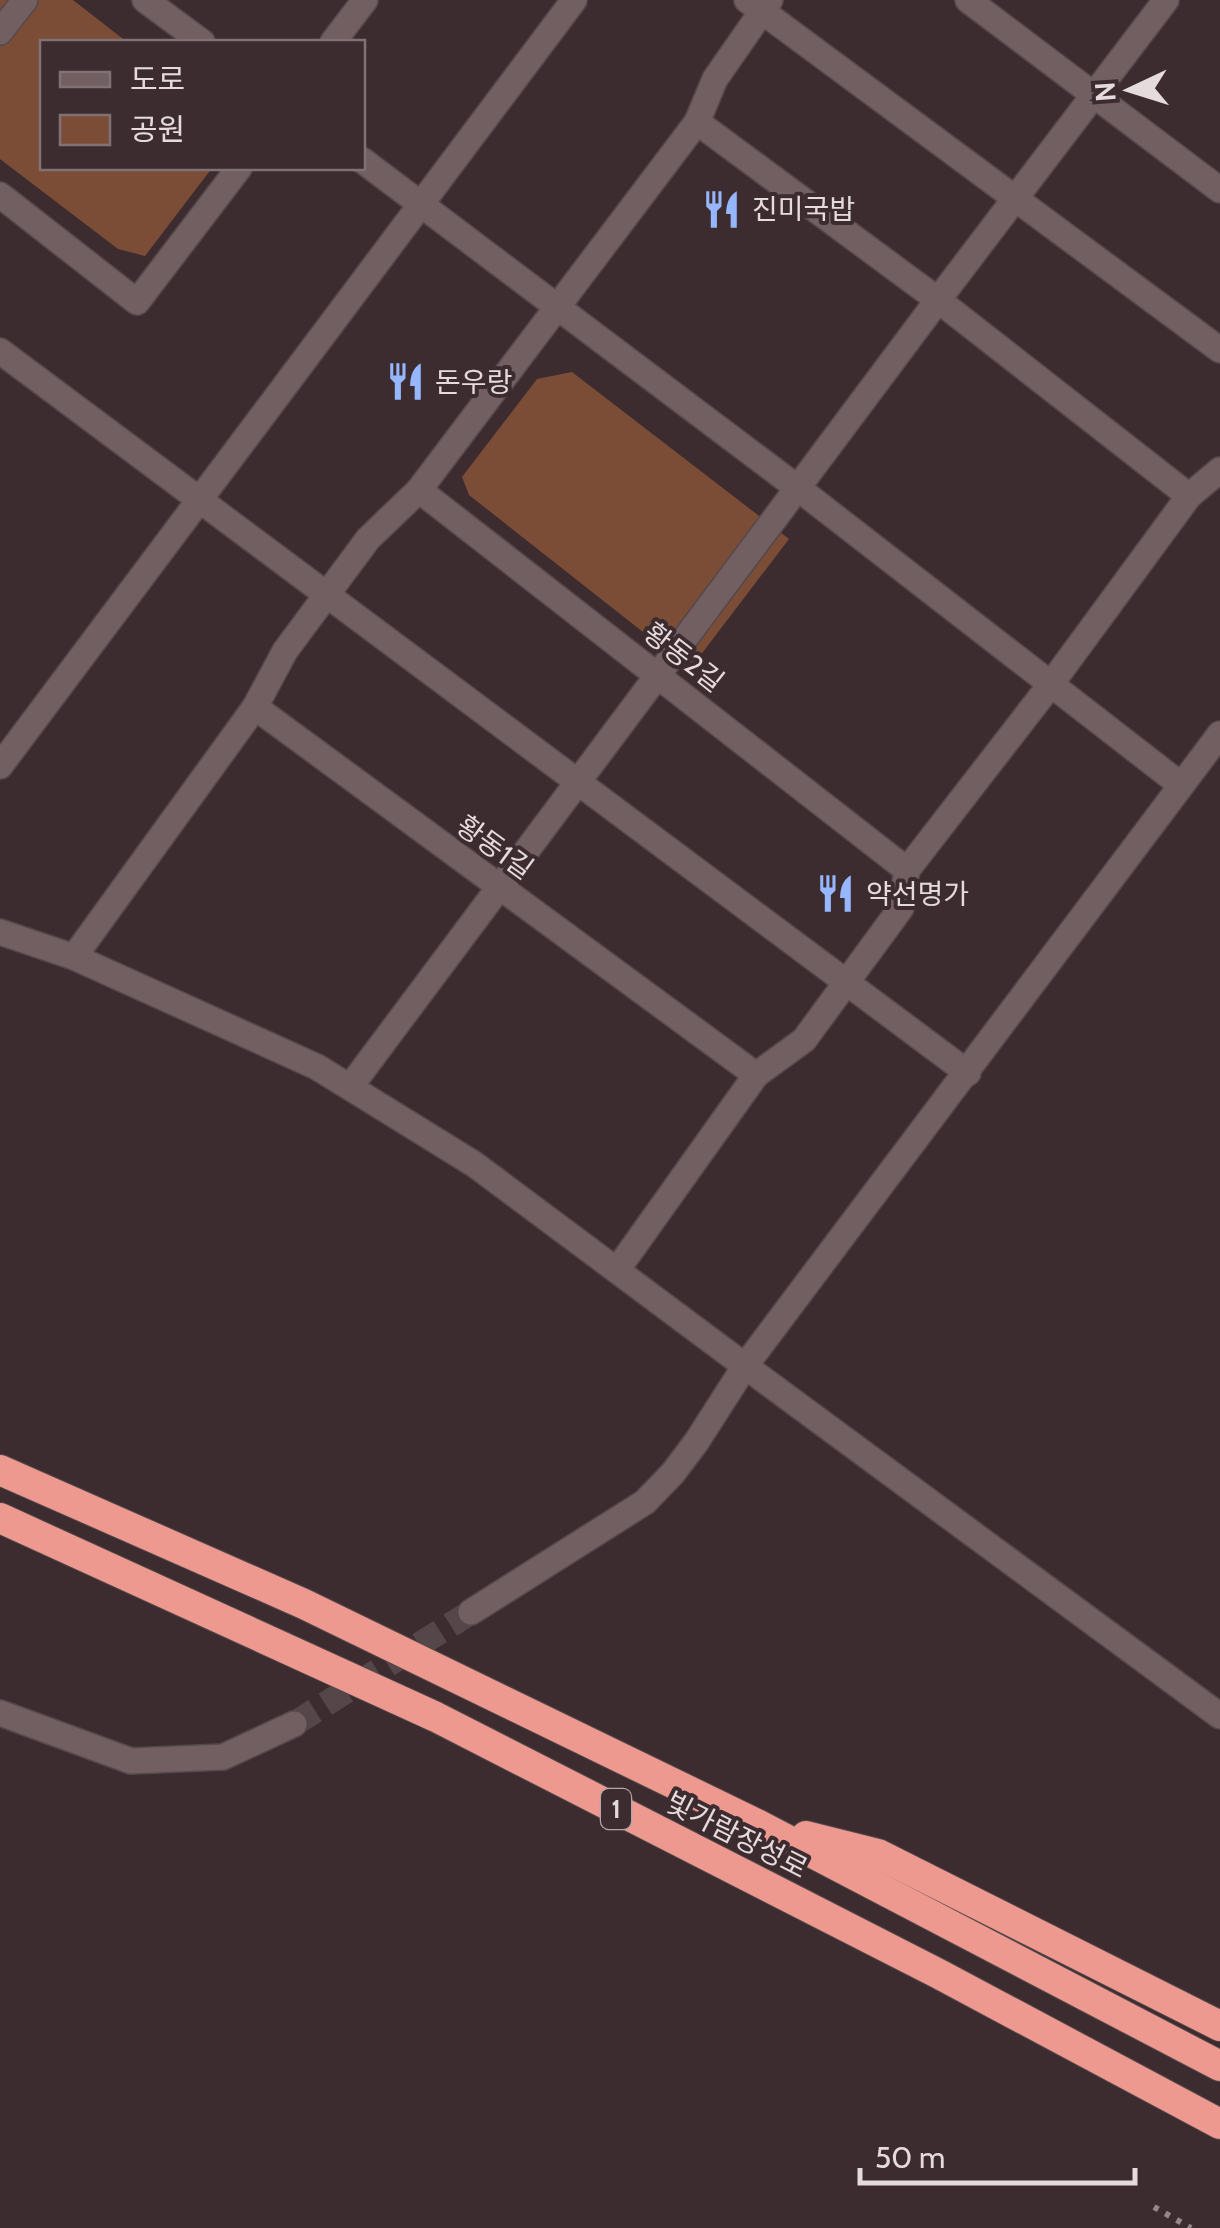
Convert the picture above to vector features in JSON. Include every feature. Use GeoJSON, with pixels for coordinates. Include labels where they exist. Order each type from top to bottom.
{"type":"FeatureCollection","features":[{"type":"Feature","properties":{"kind":"highway","name":"빛가람장성로"},"geometry":{"type":"LineString","coordinates":[[0,1470],[304,1604],[759,1825],[1220,2066]]}},
{"type":"Feature","properties":{"kind":"highway","name":"빛가람장성로"},"geometry":{"type":"LineString","coordinates":[[0,1518],[436,1717],[939,1974],[1220,2124]]}},
{"type":"Feature","properties":{"kind":"highway"},"geometry":{"type":"LineString","coordinates":[[759,1825],[878,1854],[1220,2026]]}},
{"type":"Feature","properties":{"kind":"street"},"geometry":{"type":"LineString","coordinates":[[0,32],[24,0]]}},
{"type":"Feature","properties":{"kind":"street"},"geometry":{"type":"LineString","coordinates":[[144,0],[199,40]]}},
{"type":"Feature","properties":{"kind":"street"},"geometry":{"type":"LineString","coordinates":[[335,40],[365,0]]}},
{"type":"Feature","properties":{"kind":"street"},"geometry":{"type":"LineString","coordinates":[[0,766],[574,0]]}},
{"type":"Feature","properties":{"kind":"street"},"geometry":{"type":"LineString","coordinates":[[968,0],[1220,190]]}},
{"type":"Feature","properties":{"kind":"street"},"geometry":{"type":"LineString","coordinates":[[350,1087],[1166,0]]}},
{"type":"Feature","properties":{"kind":"street"},"geometry":{"type":"LineString","coordinates":[[74,957],[255,707],[285,652],[368,539],[419,490],[697,122],[715,80],[759,4],[1220,350]]}},
{"type":"Feature","properties":{"kind":"street"},"geometry":{"type":"LineString","coordinates":[[697,122],[938,300],[1188,496]]}},
{"type":"Feature","properties":{"kind":"street"},"geometry":{"type":"LineString","coordinates":[[365,162],[799,489],[1181,785]]}},
{"type":"Feature","properties":{"kind":"street"},"geometry":{"type":"LineString","coordinates":[[0,194],[137,302],[237,170]]}},
{"type":"Feature","properties":{"kind":"street"},"geometry":{"type":"LineString","coordinates":[[0,352],[968,1073]]}},
{"type":"Feature","properties":{"kind":"street"},"geometry":{"type":"LineString","coordinates":[[617,1270],[756,1075],[804,1040],[901,908],[907,870],[1051,684],[1188,496],[1220,470]]}},
{"type":"Feature","properties":{"kind":"street","name":"황동2길"},"geometry":{"type":"LineString","coordinates":[[419,490],[907,870]]}},
{"type":"Feature","properties":{"kind":"street","name":"황동1길"},"geometry":{"type":"LineString","coordinates":[[255,707],[756,1075]]}},
{"type":"Feature","properties":{"kind":"street"},"geometry":{"type":"LineString","coordinates":[[471,1612],[645,1502],[689,1452],[745,1366],[1220,734]]}},
{"type":"Feature","properties":{"kind":"street"},"geometry":{"type":"LineString","coordinates":[[0,932],[74,957],[317,1067],[474,1164],[1220,1716]]}},
{"type":"Feature","properties":{"kind":"street"},"geometry":{"type":"LineString","coordinates":[[0,1713],[130,1761],[222,1757],[294,1724]]}},
{"type":"Feature","properties":{"kind":"path"},"geometry":{"type":"LineString","coordinates":[[1154,2206],[1191,2228]]}},
{"type":"Feature","properties":{"kind":"green space"},"geometry":{"type":"Polygon","coordinates":[[[0,0],[73,0],[124,40],[40,40],[40,170],[210,170],[145,256],[118,249],[0,159],[0,0]]]}},
{"type":"Feature","properties":{"kind":"green space"},"geometry":{"type":"Polygon","coordinates":[[[572,372],[789,539],[690,669],[469,495],[462,477],[537,379],[572,372]]]}},
{"type":"Feature","properties":{"kind":"tunnel"},"geometry":{"type":"LineString","coordinates":[[294,1724],[471,1612]]}},
{"type":"Feature","properties":{"kind":"place","name":"진미국밥"},"geometry":{"type":"Point","coordinates":[722,209]}},
{"type":"Feature","properties":{"kind":"place","name":"돈우랑"},"geometry":{"type":"Point","coordinates":[405,382]}},
{"type":"Feature","properties":{"kind":"place","name":"약선명가"},"geometry":{"type":"Point","coordinates":[836,894]}}]}
